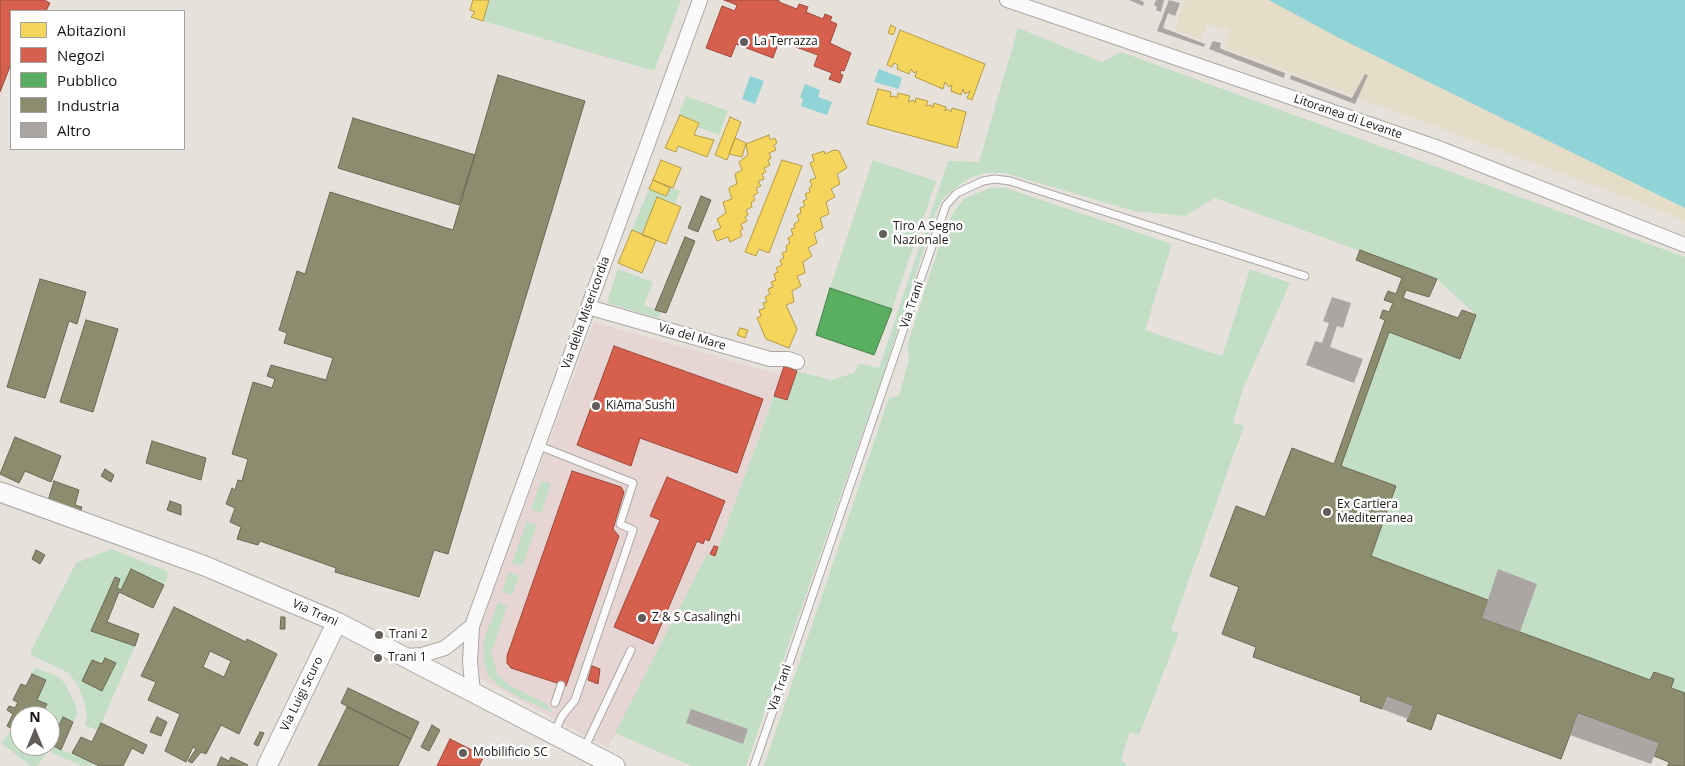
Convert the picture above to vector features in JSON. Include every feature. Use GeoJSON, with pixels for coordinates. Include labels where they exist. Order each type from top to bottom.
{"type":"FeatureCollection","features":[{"type":"Feature","properties":{"kind":"main road","name":"Via Trani"},"geometry":{"type":"LineString","coordinates":[[0,492],[205,566],[337,622],[615,766]]}},
{"type":"Feature","properties":{"kind":"main road","name":"Via Luigi Scuro"},"geometry":{"type":"LineString","coordinates":[[267,766],[337,622]]}},
{"type":"Feature","properties":{"kind":"street","name":"Via della Misericordia"},"geometry":{"type":"LineString","coordinates":[[473,692],[470,662],[472,626],[700,0]]}},
{"type":"Feature","properties":{"kind":"street","name":"Litoranea di Levante"},"geometry":{"type":"LineString","coordinates":[[1007,0],[1436,147],[1685,245]]}},
{"type":"Feature","properties":{"kind":"street","name":"Via del Mare"},"geometry":{"type":"LineString","coordinates":[[588,307],[770,359],[788,359],[797,362]]}},
{"type":"Feature","properties":{"kind":"street"},"geometry":{"type":"LineString","coordinates":[[400,656],[422,655],[445,648],[472,626]]}},
{"type":"Feature","properties":{"kind":"lane","name":"Via Trani"},"geometry":{"type":"LineString","coordinates":[[754,766],[946,205],[957,193],[983,181],[995,179],[1010,181],[1305,276]]}},
{"type":"Feature","properties":{"kind":"lane"},"geometry":{"type":"LineString","coordinates":[[538,445],[633,484],[620,524],[633,530],[575,700],[562,716],[553,734]]}},
{"type":"Feature","properties":{"kind":"lane"},"geometry":{"type":"LineString","coordinates":[[584,750],[631,650]]}},
{"type":"Feature","properties":{"kind":"lane"},"geometry":{"type":"LineString","coordinates":[[555,702],[561,685]]}},
{"type":"Feature","properties":{"kind":"shaded area"},"geometry":{"type":"Polygon","coordinates":[[[594,322],[781,375],[715,557],[707,554],[608,748],[481,679],[476,660],[476,636],[594,322]]]}},
{"type":"Feature","properties":{"kind":"green space"},"geometry":{"type":"Polygon","coordinates":[[[489,0],[681,0],[654,71],[483,21],[489,0]]]}},
{"type":"Feature","properties":{"kind":"green space"},"geometry":{"type":"Polygon","coordinates":[[[1018,28],[1102,62],[1121,52],[1685,257],[1685,693],[1671,688],[1673,679],[1655,673],[1650,680],[1482,618],[1488,600],[1371,556],[1396,486],[1341,466],[1389,332],[1460,359],[1476,315],[1437,279],[1215,198],[1185,216],[1134,211],[1005,173],[985,173],[970,178],[952,190],[942,200],[936,212],[883,375],[746,766],[692,766],[615,733],[707,554],[715,557],[774,396],[787,400],[797,371],[831,380],[854,373],[859,363],[879,368],[948,161],[979,162],[1018,28]]]}},
{"type":"Feature","properties":{"kind":"green space"},"geometry":{"type":"Polygon","coordinates":[[[686,96],[728,111],[719,135],[697,127],[699,122],[680,116],[675,124],[686,96]]]}},
{"type":"Feature","properties":{"kind":"green space","name":"Tiro A Segno Nazionale"},"geometry":{"type":"Polygon","coordinates":[[[873,160],[936,181],[892,309],[830,288],[873,160]]]}},
{"type":"Feature","properties":{"kind":"green space"},"geometry":{"type":"Polygon","coordinates":[[[670,188],[680,191],[675,204],[657,197],[642,235],[632,230],[649,189],[666,196],[670,188]]]}},
{"type":"Feature","properties":{"kind":"green space"},"geometry":{"type":"Polygon","coordinates":[[[990,188],[1006,188],[1172,244],[1145,330],[1222,356],[1250,269],[1290,283],[1244,386],[1233,423],[1244,426],[1171,630],[1179,633],[1139,735],[1130,732],[1121,761],[1126,763],[1125,766],[764,766],[889,398],[899,396],[909,360],[908,343],[946,225],[965,198],[990,188]]]}},
{"type":"Feature","properties":{"kind":"green space"},"geometry":{"type":"Polygon","coordinates":[[[618,269],[653,282],[644,305],[661,312],[658,318],[607,303],[618,269]]]}},
{"type":"Feature","properties":{"kind":"green space"},"geometry":{"type":"Polygon","coordinates":[[[541,481],[551,484],[541,513],[531,509],[541,481]]]}},
{"type":"Feature","properties":{"kind":"green space"},"geometry":{"type":"Polygon","coordinates":[[[527,521],[537,525],[522,566],[512,563],[527,521]]]}},
{"type":"Feature","properties":{"kind":"green space"},"geometry":{"type":"Polygon","coordinates":[[[111,549],[167,571],[168,577],[164,585],[131,569],[121,590],[117,588],[120,579],[115,577],[92,631],[135,646],[98,731],[85,725],[87,714],[83,699],[78,686],[69,673],[31,655],[31,651],[76,563],[111,549]]]}},
{"type":"Feature","properties":{"kind":"green space"},"geometry":{"type":"Polygon","coordinates":[[[509,572],[519,576],[512,595],[502,592],[509,572]]]}},
{"type":"Feature","properties":{"kind":"green space"},"geometry":{"type":"Polygon","coordinates":[[[498,602],[507,606],[491,653],[498,675],[509,685],[547,704],[553,713],[514,695],[498,685],[488,675],[484,663],[483,642],[498,602]]]}},
{"type":"Feature","properties":{"kind":"green space"},"geometry":{"type":"Polygon","coordinates":[[[35,668],[55,675],[64,682],[75,704],[77,714],[73,722],[63,717],[60,723],[60,706],[45,706],[46,704],[37,700],[46,680],[32,674],[35,668]]]}},
{"type":"Feature","properties":{"kind":"green space"},"geometry":{"type":"Polygon","coordinates":[[[10,732],[10,750],[1,743],[10,732]]]}},
{"type":"Feature","properties":{"kind":"green space"},"geometry":{"type":"Polygon","coordinates":[[[60,749],[95,764],[82,766],[59,756],[60,749]]]}},
{"type":"Feature","properties":{"kind":"green space"},"geometry":{"type":"Polygon","coordinates":[[[18,756],[44,756],[37,766],[31,766],[18,756]]]}},
{"type":"Feature","properties":{"kind":"sand"},"geometry":{"type":"Polygon","coordinates":[[[1185,0],[1284,0],[1685,196],[1685,222],[1641,203],[1224,48],[1229,30],[1207,24],[1201,40],[1174,29],[1185,0]]]}},
{"type":"Feature","properties":{"kind":"water"},"geometry":{"type":"Polygon","coordinates":[[[1269,0],[1685,0],[1685,208],[1339,38],[1269,0]]]}},
{"type":"Feature","properties":{"kind":"water"},"geometry":{"type":"Polygon","coordinates":[[[879,69],[902,78],[899,89],[874,82],[879,69]]]}},
{"type":"Feature","properties":{"kind":"water"},"geometry":{"type":"Polygon","coordinates":[[[750,76],[764,81],[755,104],[742,99],[750,76]]]}},
{"type":"Feature","properties":{"kind":"water"},"geometry":{"type":"Polygon","coordinates":[[[805,84],[820,90],[818,97],[832,102],[827,115],[801,106],[803,99],[800,97],[805,84]]]}},
{"type":"Feature","properties":{"kind":"building: Abitazioni"},"geometry":{"type":"Polygon","coordinates":[[[473,0],[489,0],[483,21],[471,17],[475,12],[470,10],[473,0]]]}},
{"type":"Feature","properties":{"kind":"building: Abitazioni"},"geometry":{"type":"Polygon","coordinates":[[[891,25],[896,28],[893,35],[888,33],[891,25]]]}},
{"type":"Feature","properties":{"kind":"building: Abitazioni"},"geometry":{"type":"Polygon","coordinates":[[[900,30],[985,64],[972,100],[967,98],[970,91],[965,94],[963,89],[961,95],[951,91],[952,85],[949,87],[945,82],[943,89],[915,77],[917,71],[914,73],[911,69],[909,74],[897,69],[898,65],[894,63],[892,67],[887,65],[900,30]]]}},
{"type":"Feature","properties":{"kind":"building: Abitazioni"},"geometry":{"type":"Polygon","coordinates":[[[878,89],[891,92],[890,97],[894,96],[897,98],[898,93],[910,96],[908,102],[913,100],[915,103],[916,98],[928,101],[926,106],[931,105],[933,108],[934,103],[946,107],[945,111],[948,109],[951,112],[952,108],[966,112],[957,148],[867,124],[878,89]]]}},
{"type":"Feature","properties":{"kind":"building: Abitazioni"},"geometry":{"type":"Polygon","coordinates":[[[680,115],[699,123],[694,135],[714,140],[707,157],[678,146],[676,152],[665,148],[680,115]]]}},
{"type":"Feature","properties":{"kind":"building: Abitazioni"},"geometry":{"type":"Polygon","coordinates":[[[730,117],[741,122],[727,160],[715,155],[730,117]]]}},
{"type":"Feature","properties":{"kind":"building: Abitazioni"},"geometry":{"type":"Polygon","coordinates":[[[769,135],[770,140],[775,138],[777,143],[774,145],[776,150],[769,153],[771,158],[768,160],[770,165],[764,168],[766,172],[762,174],[764,179],[758,181],[761,186],[756,188],[758,193],[753,196],[755,200],[751,203],[752,207],[746,210],[748,215],[745,217],[747,221],[741,224],[743,229],[740,231],[742,236],[730,242],[728,237],[717,241],[713,231],[721,228],[717,219],[726,213],[723,202],[732,199],[729,190],[730,187],[737,184],[735,174],[742,170],[739,162],[748,155],[746,144],[769,135]]]}},
{"type":"Feature","properties":{"kind":"building: Abitazioni"},"geometry":{"type":"Polygon","coordinates":[[[735,138],[746,143],[742,157],[729,154],[735,138]]]}},
{"type":"Feature","properties":{"kind":"building: Abitazioni"},"geometry":{"type":"Polygon","coordinates":[[[834,150],[839,151],[847,168],[837,174],[840,184],[831,189],[835,197],[826,202],[829,214],[820,218],[823,228],[814,233],[817,243],[808,248],[812,256],[803,262],[805,273],[797,276],[801,286],[792,291],[794,302],[786,305],[797,329],[789,348],[766,339],[757,318],[761,316],[759,310],[765,308],[763,303],[767,302],[765,297],[770,294],[768,289],[773,287],[771,282],[776,280],[774,274],[778,272],[776,268],[782,265],[780,260],[784,258],[782,253],[787,251],[786,246],[790,243],[788,238],[793,235],[791,229],[795,228],[794,224],[799,221],[797,215],[801,213],[800,208],[805,206],[803,201],[807,199],[805,194],[810,192],[809,188],[812,186],[810,180],[816,178],[810,163],[814,161],[812,155],[824,151],[825,154],[834,150]]]}},
{"type":"Feature","properties":{"kind":"building: Abitazioni"},"geometry":{"type":"Polygon","coordinates":[[[661,160],[681,168],[673,188],[653,180],[661,160]]]}},
{"type":"Feature","properties":{"kind":"building: Abitazioni"},"geometry":{"type":"Polygon","coordinates":[[[782,160],[802,166],[769,253],[759,249],[756,256],[745,252],[782,160]]]}},
{"type":"Feature","properties":{"kind":"building: Abitazioni"},"geometry":{"type":"Polygon","coordinates":[[[653,180],[670,188],[666,196],[649,189],[653,180]]]}},
{"type":"Feature","properties":{"kind":"building: Abitazioni"},"geometry":{"type":"Polygon","coordinates":[[[657,197],[681,207],[666,244],[642,235],[657,197]]]}},
{"type":"Feature","properties":{"kind":"building: Abitazioni"},"geometry":{"type":"Polygon","coordinates":[[[632,230],[656,240],[642,273],[618,263],[632,230]]]}},
{"type":"Feature","properties":{"kind":"building: Abitazioni"},"geometry":{"type":"Polygon","coordinates":[[[740,328],[748,330],[745,338],[737,335],[740,328]]]}},
{"type":"Feature","properties":{"kind":"building: Negozi"},"geometry":{"type":"Polygon","coordinates":[[[0,0],[44,0],[50,3],[46,10],[10,10],[10,67],[0,92],[0,0]]]}},
{"type":"Feature","properties":{"kind":"building: Negozi","name":"La Terrazza"},"geometry":{"type":"Polygon","coordinates":[[[724,0],[779,0],[779,2],[797,9],[799,4],[808,7],[806,12],[823,19],[825,14],[832,17],[830,21],[837,24],[830,43],[851,53],[844,71],[841,70],[840,74],[843,75],[840,83],[829,79],[832,73],[814,66],[818,55],[779,41],[773,58],[736,44],[731,57],[706,48],[722,6],[735,11],[737,5],[724,0]]]}},
{"type":"Feature","properties":{"kind":"building: Negozi"},"geometry":{"type":"Polygon","coordinates":[[[614,346],[763,399],[737,473],[640,438],[631,466],[577,445],[614,346]]]}},
{"type":"Feature","properties":{"kind":"building: Negozi"},"geometry":{"type":"Polygon","coordinates":[[[784,366],[797,371],[787,400],[774,396],[784,366]]]}},
{"type":"Feature","properties":{"kind":"building: Negozi"},"geometry":{"type":"Polygon","coordinates":[[[572,471],[621,487],[624,492],[613,529],[619,536],[566,686],[511,668],[507,663],[507,656],[572,471]]]}},
{"type":"Feature","properties":{"kind":"building: Negozi"},"geometry":{"type":"Polygon","coordinates":[[[667,477],[725,501],[709,541],[705,539],[703,544],[697,541],[653,644],[614,627],[660,520],[650,516],[667,477]]]}},
{"type":"Feature","properties":{"kind":"building: Negozi"},"geometry":{"type":"Polygon","coordinates":[[[714,546],[718,547],[715,556],[710,554],[714,546]]]}},
{"type":"Feature","properties":{"kind":"building: Negozi"},"geometry":{"type":"Polygon","coordinates":[[[592,666],[600,669],[598,684],[588,680],[592,666]]]}},
{"type":"Feature","properties":{"kind":"building: Negozi"},"geometry":{"type":"Polygon","coordinates":[[[450,739],[484,756],[479,766],[437,766],[450,739]]]}},
{"type":"Feature","properties":{"kind":"building: Pubblico"},"geometry":{"type":"Polygon","coordinates":[[[830,288],[892,309],[874,355],[816,335],[830,288]]]}},
{"type":"Feature","properties":{"kind":"building: Industria"},"geometry":{"type":"Polygon","coordinates":[[[498,75],[585,101],[448,554],[434,550],[419,597],[335,572],[336,568],[260,541],[258,545],[237,539],[241,527],[230,522],[235,508],[226,504],[232,488],[235,490],[238,480],[242,481],[248,459],[232,454],[253,382],[272,388],[275,379],[267,376],[271,365],[326,380],[333,358],[284,343],[287,333],[279,330],[297,271],[305,274],[330,192],[453,230],[498,75]]]}},
{"type":"Feature","properties":{"kind":"building: Industria"},"geometry":{"type":"Polygon","coordinates":[[[353,118],[475,155],[459,205],[338,168],[353,118]]]}},
{"type":"Feature","properties":{"kind":"building: Industria"},"geometry":{"type":"Polygon","coordinates":[[[701,196],[711,200],[698,232],[688,228],[701,196]]]}},
{"type":"Feature","properties":{"kind":"building: Industria"},"geometry":{"type":"Polygon","coordinates":[[[685,237],[695,241],[666,313],[655,310],[685,237]]]}},
{"type":"Feature","properties":{"kind":"building: Industria","name":"Ex Cartiera Mediterranea"},"geometry":{"type":"Polygon","coordinates":[[[1360,250],[1437,279],[1429,297],[1406,290],[1403,298],[1458,318],[1462,310],[1476,315],[1460,359],[1389,332],[1341,466],[1396,486],[1371,556],[1488,600],[1482,618],[1650,680],[1654,672],[1674,679],[1671,688],[1685,693],[1685,766],[1668,766],[1669,762],[1654,756],[1659,743],[1578,713],[1561,759],[1437,713],[1431,730],[1407,721],[1413,706],[1387,696],[1382,709],[1360,701],[1361,696],[1253,657],[1256,647],[1222,634],[1239,587],[1210,576],[1236,506],[1265,517],[1292,448],[1334,464],[1385,320],[1380,318],[1383,310],[1389,312],[1393,303],[1384,300],[1388,291],[1396,294],[1402,278],[1356,260],[1360,250]]]}},
{"type":"Feature","properties":{"kind":"building: Industria"},"geometry":{"type":"Polygon","coordinates":[[[40,279],[86,292],[77,324],[69,321],[45,398],[7,387],[40,279]]]}},
{"type":"Feature","properties":{"kind":"building: Industria"},"geometry":{"type":"Polygon","coordinates":[[[86,320],[118,329],[93,412],[60,402],[86,320]]]}},
{"type":"Feature","properties":{"kind":"building: Industria"},"geometry":{"type":"Polygon","coordinates":[[[15,437],[61,456],[51,482],[25,471],[19,483],[0,474],[15,437]]]}},
{"type":"Feature","properties":{"kind":"building: Industria"},"geometry":{"type":"Polygon","coordinates":[[[152,441],[206,458],[201,480],[146,463],[152,441]]]}},
{"type":"Feature","properties":{"kind":"building: Industria"},"geometry":{"type":"Polygon","coordinates":[[[105,469],[114,475],[111,482],[101,476],[105,469]]]}},
{"type":"Feature","properties":{"kind":"building: Industria"},"geometry":{"type":"Polygon","coordinates":[[[54,481],[79,490],[75,505],[82,507],[81,510],[48,501],[54,481]]]}},
{"type":"Feature","properties":{"kind":"building: Industria"},"geometry":{"type":"Polygon","coordinates":[[[170,501],[181,505],[181,515],[167,510],[170,501]]]}},
{"type":"Feature","properties":{"kind":"building: Industria"},"geometry":{"type":"Polygon","coordinates":[[[36,550],[45,555],[40,564],[32,559],[36,550]]]}},
{"type":"Feature","properties":{"kind":"building: Industria"},"geometry":{"type":"Polygon","coordinates":[[[131,569],[164,585],[153,608],[119,592],[107,622],[139,634],[135,646],[91,631],[115,577],[120,579],[117,588],[121,590],[131,569]]]}},
{"type":"Feature","properties":{"kind":"building: Industria"},"geometry":{"type":"Polygon","coordinates":[[[174,607],[246,642],[247,639],[277,654],[239,734],[221,725],[206,754],[201,752],[192,763],[188,761],[196,749],[193,747],[186,762],[165,751],[180,714],[148,700],[156,682],[141,676],[174,607]],[[210,651],[203,667],[224,677],[231,661],[210,651]]]}},
{"type":"Feature","properties":{"kind":"building: Industria"},"geometry":{"type":"Polygon","coordinates":[[[281,617],[285,617],[285,629],[280,629],[281,617]]]}},
{"type":"Feature","properties":{"kind":"building: Industria"},"geometry":{"type":"Polygon","coordinates":[[[105,658],[116,663],[102,691],[82,681],[92,660],[102,664],[105,658]]]}},
{"type":"Feature","properties":{"kind":"building: Industria"},"geometry":{"type":"Polygon","coordinates":[[[32,674],[46,680],[37,700],[47,704],[46,706],[16,706],[18,702],[13,700],[21,684],[26,686],[32,674]]]}},
{"type":"Feature","properties":{"kind":"building: Industria"},"geometry":{"type":"Polygon","coordinates":[[[348,688],[419,722],[411,739],[341,703],[348,688]]]}},
{"type":"Feature","properties":{"kind":"building: Industria"},"geometry":{"type":"Polygon","coordinates":[[[347,707],[411,739],[398,766],[318,766],[347,707]]]}},
{"type":"Feature","properties":{"kind":"building: Industria"},"geometry":{"type":"Polygon","coordinates":[[[63,717],[73,722],[61,750],[60,749],[60,723],[63,717]]]}},
{"type":"Feature","properties":{"kind":"building: Industria"},"geometry":{"type":"Polygon","coordinates":[[[157,717],[167,722],[161,736],[150,732],[157,717]]]}},
{"type":"Feature","properties":{"kind":"building: Industria"},"geometry":{"type":"Polygon","coordinates":[[[101,723],[147,745],[143,754],[132,748],[123,766],[99,766],[72,753],[81,737],[92,742],[101,723]]]}},
{"type":"Feature","properties":{"kind":"building: Industria"},"geometry":{"type":"Polygon","coordinates":[[[432,725],[440,730],[429,751],[421,747],[432,725]]]}},
{"type":"Feature","properties":{"kind":"building: Industria"},"geometry":{"type":"Polygon","coordinates":[[[260,732],[264,733],[258,746],[254,744],[260,732]]]}},
{"type":"Feature","properties":{"kind":"building: Industria"},"geometry":{"type":"Polygon","coordinates":[[[221,757],[229,761],[231,757],[248,765],[217,766],[221,757]]]}},
{"type":"Feature","properties":{"kind":"building: Altro"},"geometry":{"type":"Polygon","coordinates":[[[1129,0],[1144,2],[1143,6],[1129,0]]]}},
{"type":"Feature","properties":{"kind":"building: Altro"},"geometry":{"type":"Polygon","coordinates":[[[1156,0],[1164,0],[1161,12],[1156,10],[1157,7],[1154,5],[1156,0]]]}},
{"type":"Feature","properties":{"kind":"building: Altro"},"geometry":{"type":"Polygon","coordinates":[[[1169,0],[1180,3],[1175,16],[1168,13],[1163,28],[1205,44],[1204,47],[1157,31],[1169,0]]]}},
{"type":"Feature","properties":{"kind":"building: Altro"},"geometry":{"type":"Polygon","coordinates":[[[1213,41],[1221,43],[1220,48],[1224,50],[1285,73],[1284,78],[1209,49],[1213,41]]]}},
{"type":"Feature","properties":{"kind":"building: Altro"},"geometry":{"type":"Polygon","coordinates":[[[1365,74],[1368,75],[1355,104],[1290,79],[1291,75],[1352,98],[1365,74]]]}},
{"type":"Feature","properties":{"kind":"building: Altro"},"geometry":{"type":"Polygon","coordinates":[[[1332,297],[1351,303],[1343,328],[1337,326],[1330,347],[1363,359],[1354,383],[1306,365],[1315,341],[1322,343],[1329,323],[1323,321],[1332,297]]]}},
{"type":"Feature","properties":{"kind":"building: Altro"},"geometry":{"type":"Polygon","coordinates":[[[1498,569],[1537,584],[1520,632],[1482,618],[1498,569]]]}},
{"type":"Feature","properties":{"kind":"building: Altro"},"geometry":{"type":"Polygon","coordinates":[[[1387,696],[1413,706],[1408,719],[1382,709],[1387,696]]]}},
{"type":"Feature","properties":{"kind":"building: Altro"},"geometry":{"type":"Polygon","coordinates":[[[691,709],[748,729],[743,744],[686,723],[691,709]]]}},
{"type":"Feature","properties":{"kind":"building: Altro"},"geometry":{"type":"Polygon","coordinates":[[[1578,713],[1659,743],[1651,764],[1570,735],[1578,713]]]}},
{"type":"Feature","properties":{"kind":"place","name":"La Terrazza"},"geometry":{"type":"Point","coordinates":[744,42]}},
{"type":"Feature","properties":{"kind":"place","name":"Tiro A Segno Nazionale"},"geometry":{"type":"Point","coordinates":[883,234]}},
{"type":"Feature","properties":{"kind":"place","name":"KiAma Sushi"},"geometry":{"type":"Point","coordinates":[596,406]}},
{"type":"Feature","properties":{"kind":"place","name":"Ex Cartiera Mediterranea"},"geometry":{"type":"Point","coordinates":[1327,512]}},
{"type":"Feature","properties":{"kind":"place","name":"Z & S Casalinghi"},"geometry":{"type":"Point","coordinates":[642,618]}},
{"type":"Feature","properties":{"kind":"place","name":"Trani 2"},"geometry":{"type":"Point","coordinates":[379,635]}},
{"type":"Feature","properties":{"kind":"place","name":"Trani 1"},"geometry":{"type":"Point","coordinates":[378,658]}},
{"type":"Feature","properties":{"kind":"place","name":"Mobilificio SC"},"geometry":{"type":"Point","coordinates":[463,753]}}]}
